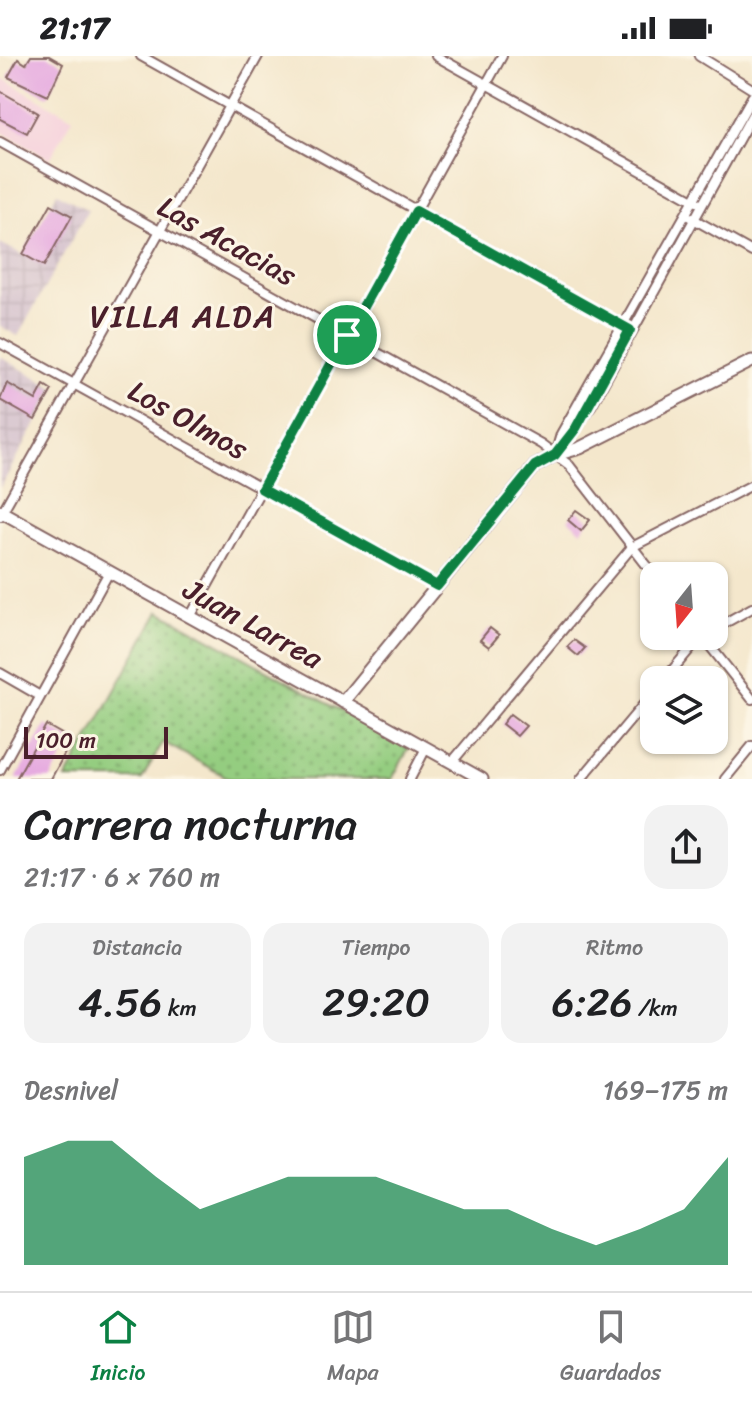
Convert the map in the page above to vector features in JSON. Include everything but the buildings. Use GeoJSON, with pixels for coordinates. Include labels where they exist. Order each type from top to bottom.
{"type":"FeatureCollection","features":[{"type":"Feature","properties":{"kind":"street"},"geometry":{"type":"LineString","coordinates":[[141,56],[627,328]]}},
{"type":"Feature","properties":{"kind":"street"},"geometry":{"type":"LineString","coordinates":[[1,513],[258,56]]}},
{"type":"Feature","properties":{"kind":"street"},"geometry":{"type":"LineString","coordinates":[[436,56],[697,202]]}},
{"type":"Feature","properties":{"kind":"street"},"geometry":{"type":"LineString","coordinates":[[190,617],[502,56]]}},
{"type":"Feature","properties":{"kind":"street"},"geometry":{"type":"LineString","coordinates":[[699,56],[752,89]]}},
{"type":"Feature","properties":{"kind":"street"},"geometry":{"type":"LineString","coordinates":[[555,455],[561,434],[627,328],[752,97]]}},
{"type":"Feature","properties":{"kind":"street"},"geometry":{"type":"LineString","coordinates":[[697,202],[752,115]]}},
{"type":"Feature","properties":{"kind":"street","name":"Las Acacias"},"geometry":{"type":"LineString","coordinates":[[0,142],[555,455],[569,465],[644,562]]}},
{"type":"Feature","properties":{"kind":"street"},"geometry":{"type":"LineString","coordinates":[[689,216],[752,252]]}},
{"type":"Feature","properties":{"kind":"street","name":"Los Olmos"},"geometry":{"type":"LineString","coordinates":[[0,343],[437,586]]}},
{"type":"Feature","properties":{"kind":"street"},"geometry":{"type":"LineString","coordinates":[[343,702],[535,466],[555,455],[580,448],[752,361]]}},
{"type":"Feature","properties":{"kind":"street"},"geometry":{"type":"LineString","coordinates":[[452,762],[632,547],[752,485]]}},
{"type":"Feature","properties":{"kind":"street","name":"Juan Larrea"},"geometry":{"type":"LineString","coordinates":[[1,513],[482,779]]}},
{"type":"Feature","properties":{"kind":"street"},"geometry":{"type":"LineString","coordinates":[[0,770],[109,572]]}},
{"type":"Feature","properties":{"kind":"street"},"geometry":{"type":"LineString","coordinates":[[728,621],[752,608]]}},
{"type":"Feature","properties":{"kind":"street"},"geometry":{"type":"LineString","coordinates":[[676,666],[689,650]]}},
{"type":"Feature","properties":{"kind":"street"},"geometry":{"type":"LineString","coordinates":[[712,650],[752,699]]}},
{"type":"Feature","properties":{"kind":"street"},"geometry":{"type":"LineString","coordinates":[[0,673],[40,696]]}},
{"type":"Feature","properties":{"kind":"street"},"geometry":{"type":"LineString","coordinates":[[581,779],[640,709]]}},
{"type":"Feature","properties":{"kind":"street"},"geometry":{"type":"LineString","coordinates":[[725,779],[752,746]]}},
{"type":"Feature","properties":{"kind":"street"},"geometry":{"type":"LineString","coordinates":[[410,779],[426,748]]}},
{"type":"Feature","properties":{"kind":"shaded area"},"geometry":{"type":"Polygon","coordinates":[[[0,77],[73,118],[50,159],[0,131],[0,77]]]}},
{"type":"Feature","properties":{"kind":"shaded area"},"geometry":{"type":"Polygon","coordinates":[[[57,193],[88,210],[18,336],[0,326],[0,243],[23,255],[57,193]]]}},
{"type":"Feature","properties":{"kind":"shaded area"},"geometry":{"type":"Polygon","coordinates":[[[0,357],[56,388],[0,488],[0,357]]]}},
{"type":"Feature","properties":{"kind":"green space"},"geometry":{"type":"Polygon","coordinates":[[[159,611],[409,748],[392,779],[230,779],[163,742],[142,779],[66,779],[159,611]]]}},
{"type":"Feature","properties":{"kind":"district","name":"VILLA ALDA"},"geometry":{"type":"Point","coordinates":[183,316]}},
{"type":"Feature","properties":{"kind":"route"},"geometry":{"type":"LineString","coordinates":[[416,211],[630,330],[591,406],[576,428],[555,455],[535,466],[437,586],[262,489],[347,335],[416,211]]}}]}
